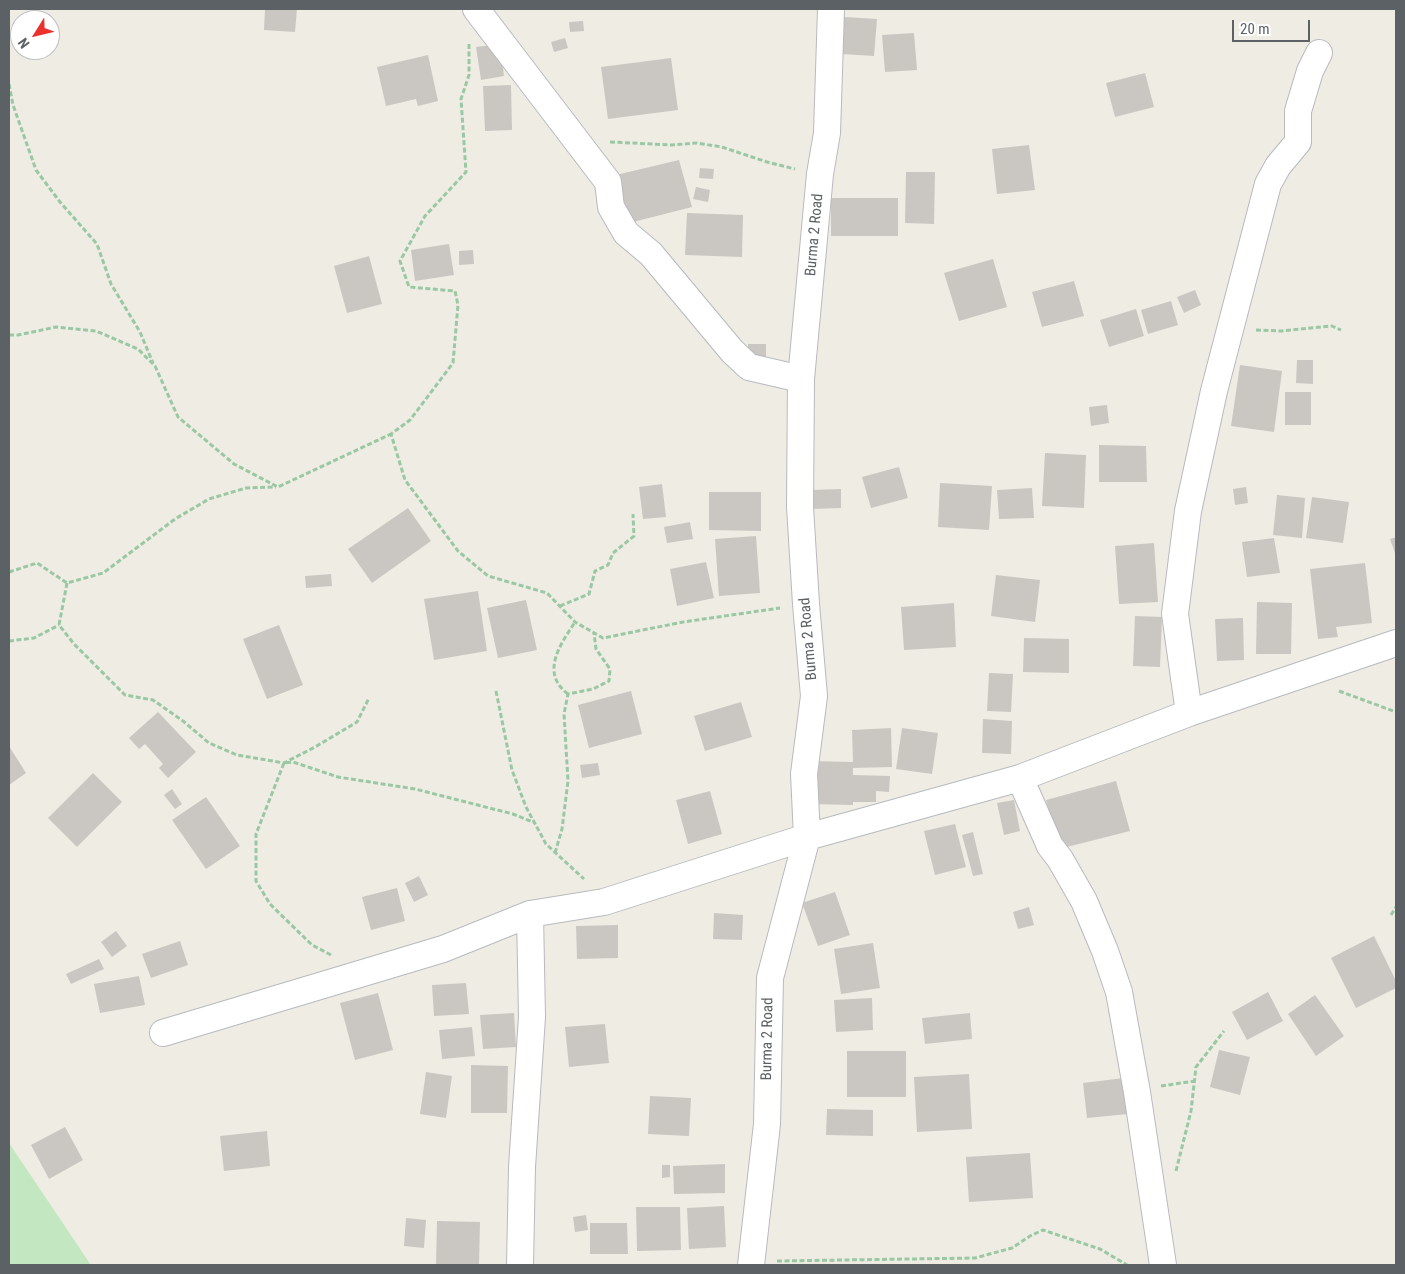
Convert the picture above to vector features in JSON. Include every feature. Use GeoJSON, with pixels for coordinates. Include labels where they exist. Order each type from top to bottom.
{"type":"FeatureCollection","features":[{"type":"Feature","properties":{"kind":"street"},"geometry":{"type":"LineString","coordinates":[[476,9],[608,182],[611,207],[626,233],[651,254],[732,351],[750,367],[802,379]]}},
{"type":"Feature","properties":{"kind":"street","name":"Burma 2 Road"},"geometry":{"type":"LineString","coordinates":[[751,1263],[766,1124],[770,978],[807,837],[804,774],[814,696],[800,507],[802,379],[820,174],[827,133],[831,9]]}},
{"type":"Feature","properties":{"kind":"street"},"geometry":{"type":"LineString","coordinates":[[1189,713],[1175,614],[1188,512],[1214,391],[1268,184],[1278,166],[1298,142],[1298,111],[1310,71],[1318,53]]}},
{"type":"Feature","properties":{"kind":"street"},"geometry":{"type":"LineString","coordinates":[[162,1032],[443,949],[530,914],[604,902],[807,837],[1020,778],[1189,713],[1396,643]]}},
{"type":"Feature","properties":{"kind":"street"},"geometry":{"type":"LineString","coordinates":[[1020,778],[1050,846],[1060,859],[1084,900],[1119,992],[1137,1092],[1163,1265]]}},
{"type":"Feature","properties":{"kind":"street"},"geometry":{"type":"LineString","coordinates":[[520,1265],[522,1167],[532,1017],[530,914]]}},
{"type":"Feature","properties":{"kind":"path"},"geometry":{"type":"LineString","coordinates":[[9,572],[38,562],[67,583],[103,574],[175,519],[209,499],[246,488],[278,487],[391,434],[410,420],[453,363],[458,305],[455,290],[409,287],[400,261],[425,216],[466,172],[462,99],[469,75],[468,37]]}},
{"type":"Feature","properties":{"kind":"path"},"geometry":{"type":"LineString","coordinates":[[9,84],[13,105],[36,170],[60,202],[97,244],[111,284],[140,332],[178,417],[234,464],[278,487]]}},
{"type":"Feature","properties":{"kind":"path"},"geometry":{"type":"LineString","coordinates":[[589,157],[610,142],[671,145],[697,142],[722,147],[767,162],[820,174]]}},
{"type":"Feature","properties":{"kind":"path"},"geometry":{"type":"LineString","coordinates":[[1231,325],[1257,330],[1281,331],[1332,326],[1341,330]]}},
{"type":"Feature","properties":{"kind":"path"},"geometry":{"type":"LineString","coordinates":[[9,335],[18,335],[56,327],[96,331],[138,349],[155,366]]}},
{"type":"Feature","properties":{"kind":"path"},"geometry":{"type":"LineString","coordinates":[[391,434],[406,480],[458,551],[488,576],[548,593],[575,622],[603,638],[683,622],[806,604]]}},
{"type":"Feature","properties":{"kind":"path"},"geometry":{"type":"LineString","coordinates":[[560,606],[589,594],[595,571],[608,565],[614,554],[634,536],[633,514]]}},
{"type":"Feature","properties":{"kind":"path"},"geometry":{"type":"LineString","coordinates":[[67,583],[59,625],[74,644],[125,695],[153,700],[183,721],[209,743],[238,756],[284,763],[293,762],[338,777],[416,789],[505,812],[535,823]]}},
{"type":"Feature","properties":{"kind":"path"},"geometry":{"type":"LineString","coordinates":[[575,622],[558,650],[552,670],[559,688],[568,694],[593,688],[609,681],[610,670],[596,649],[594,633]]}},
{"type":"Feature","properties":{"kind":"path"},"geometry":{"type":"LineString","coordinates":[[9,641],[34,638],[59,625]]}},
{"type":"Feature","properties":{"kind":"path"},"geometry":{"type":"LineString","coordinates":[[1313,670],[1337,690],[1396,712]]}},
{"type":"Feature","properties":{"kind":"path"},"geometry":{"type":"LineString","coordinates":[[496,691],[512,770],[526,808],[546,844],[589,884],[604,902]]}},
{"type":"Feature","properties":{"kind":"path"},"geometry":{"type":"LineString","coordinates":[[555,853],[562,829],[568,781],[564,714],[568,694]]}},
{"type":"Feature","properties":{"kind":"path"},"geometry":{"type":"LineString","coordinates":[[369,698],[357,722],[284,763],[256,834],[256,881],[270,904],[312,945],[371,970]]}},
{"type":"Feature","properties":{"kind":"path"},"geometry":{"type":"LineString","coordinates":[[1391,915],[1396,907]]}},
{"type":"Feature","properties":{"kind":"path"},"geometry":{"type":"LineString","coordinates":[[1174,1178],[1191,1111],[1196,1067],[1224,1031]]}},
{"type":"Feature","properties":{"kind":"path"},"geometry":{"type":"LineString","coordinates":[[1137,1092],[1195,1081]]}},
{"type":"Feature","properties":{"kind":"path"},"geometry":{"type":"LineString","coordinates":[[751,1263],[975,1258],[1012,1248],[1043,1230],[1100,1249],[1127,1265]]}},
{"type":"Feature","properties":{"kind":"green space"},"geometry":{"type":"Polygon","coordinates":[[[9,1143],[91,1265],[9,1265],[9,1143]]]}},
{"type":"Feature","properties":{"kind":"building"},"geometry":{"type":"Polygon","coordinates":[[[265,9],[297,9],[295,32],[264,30],[265,9]]]}},
{"type":"Feature","properties":{"kind":"building"},"geometry":{"type":"Polygon","coordinates":[[[844,17],[877,19],[874,56],[842,54],[844,17]]]}},
{"type":"Feature","properties":{"kind":"building"},"geometry":{"type":"Polygon","coordinates":[[[583,21],[584,31],[570,32],[569,22],[583,21]]]}},
{"type":"Feature","properties":{"kind":"building"},"geometry":{"type":"Polygon","coordinates":[[[914,33],[917,70],[885,72],[882,35],[914,33]]]}},
{"type":"Feature","properties":{"kind":"building"},"geometry":{"type":"Polygon","coordinates":[[[565,38],[568,48],[554,52],[551,42],[565,38]]]}},
{"type":"Feature","properties":{"kind":"building"},"geometry":{"type":"Polygon","coordinates":[[[500,44],[504,76],[481,80],[476,47],[500,44]]]}},
{"type":"Feature","properties":{"kind":"building"},"geometry":{"type":"Polygon","coordinates":[[[428,55],[438,101],[418,106],[416,99],[386,106],[377,67],[428,55]]]}},
{"type":"Feature","properties":{"kind":"building"},"geometry":{"type":"Polygon","coordinates":[[[671,58],[678,110],[608,119],[601,67],[671,58]]]}},
{"type":"Feature","properties":{"kind":"building"},"geometry":{"type":"Polygon","coordinates":[[[1145,73],[1154,107],[1115,117],[1106,83],[1145,73]]]}},
{"type":"Feature","properties":{"kind":"building"},"geometry":{"type":"Polygon","coordinates":[[[511,85],[512,130],[485,131],[483,86],[511,85]]]}},
{"type":"Feature","properties":{"kind":"building"},"geometry":{"type":"Polygon","coordinates":[[[1029,145],[1035,190],[997,194],[992,149],[1029,145]]]}},
{"type":"Feature","properties":{"kind":"building"},"geometry":{"type":"Polygon","coordinates":[[[679,160],[692,207],[629,223],[616,175],[679,160]]]}},
{"type":"Feature","properties":{"kind":"building"},"geometry":{"type":"Polygon","coordinates":[[[700,168],[714,169],[713,179],[699,178],[700,168]]]}},
{"type":"Feature","properties":{"kind":"building"},"geometry":{"type":"Polygon","coordinates":[[[906,172],[935,172],[934,224],[905,223],[906,172]]]}},
{"type":"Feature","properties":{"kind":"building"},"geometry":{"type":"Polygon","coordinates":[[[696,187],[710,190],[708,202],[693,199],[696,187]]]}},
{"type":"Feature","properties":{"kind":"building"},"geometry":{"type":"Polygon","coordinates":[[[831,198],[898,198],[898,236],[831,236],[831,198]]]}},
{"type":"Feature","properties":{"kind":"building"},"geometry":{"type":"Polygon","coordinates":[[[687,213],[743,215],[742,257],[685,255],[687,213]]]}},
{"type":"Feature","properties":{"kind":"building"},"geometry":{"type":"Polygon","coordinates":[[[449,244],[454,275],[415,281],[411,250],[449,244]]]}},
{"type":"Feature","properties":{"kind":"building"},"geometry":{"type":"Polygon","coordinates":[[[473,250],[474,264],[459,265],[459,251],[473,250]]]}},
{"type":"Feature","properties":{"kind":"building"},"geometry":{"type":"Polygon","coordinates":[[[369,256],[382,304],[347,313],[334,266],[369,256]]]}},
{"type":"Feature","properties":{"kind":"building"},"geometry":{"type":"Polygon","coordinates":[[[993,259],[1007,307],[959,321],[944,273],[993,259]]]}},
{"type":"Feature","properties":{"kind":"building"},"geometry":{"type":"Polygon","coordinates":[[[1074,281],[1084,316],[1042,327],[1032,292],[1074,281]]]}},
{"type":"Feature","properties":{"kind":"building"},"geometry":{"type":"Polygon","coordinates":[[[1195,290],[1201,305],[1184,313],[1177,297],[1195,290]]]}},
{"type":"Feature","properties":{"kind":"building"},"geometry":{"type":"Polygon","coordinates":[[[1171,301],[1178,325],[1148,334],[1141,310],[1171,301]]]}},
{"type":"Feature","properties":{"kind":"building"},"geometry":{"type":"Polygon","coordinates":[[[1136,309],[1144,336],[1109,347],[1100,320],[1136,309]]]}},
{"type":"Feature","properties":{"kind":"building"},"geometry":{"type":"Polygon","coordinates":[[[748,344],[766,344],[766,358],[748,357],[748,344]]]}},
{"type":"Feature","properties":{"kind":"building"},"geometry":{"type":"Polygon","coordinates":[[[1297,360],[1313,360],[1313,384],[1296,383],[1297,360]]]}},
{"type":"Feature","properties":{"kind":"building"},"geometry":{"type":"Polygon","coordinates":[[[1240,365],[1282,371],[1274,432],[1231,426],[1240,365]]]}},
{"type":"Feature","properties":{"kind":"building"},"geometry":{"type":"Polygon","coordinates":[[[1285,392],[1311,392],[1311,425],[1285,425],[1285,392]]]}},
{"type":"Feature","properties":{"kind":"building"},"geometry":{"type":"Polygon","coordinates":[[[1107,405],[1109,423],[1091,426],[1089,407],[1107,405]]]}},
{"type":"Feature","properties":{"kind":"building"},"geometry":{"type":"Polygon","coordinates":[[[1099,445],[1146,446],[1147,482],[1099,482],[1099,445]]]}},
{"type":"Feature","properties":{"kind":"building"},"geometry":{"type":"Polygon","coordinates":[[[1045,453],[1086,455],[1084,508],[1042,506],[1045,453]]]}},
{"type":"Feature","properties":{"kind":"building"},"geometry":{"type":"Polygon","coordinates":[[[899,467],[908,498],[871,508],[862,477],[899,467]]]}},
{"type":"Feature","properties":{"kind":"building"},"geometry":{"type":"Polygon","coordinates":[[[940,483],[992,486],[989,530],[938,527],[940,483]]]}},
{"type":"Feature","properties":{"kind":"building"},"geometry":{"type":"Polygon","coordinates":[[[662,484],[666,517],[643,519],[639,487],[662,484]]]}},
{"type":"Feature","properties":{"kind":"building"},"geometry":{"type":"Polygon","coordinates":[[[1246,487],[1248,503],[1235,505],[1233,489],[1246,487]]]}},
{"type":"Feature","properties":{"kind":"building"},"geometry":{"type":"Polygon","coordinates":[[[1032,488],[1034,518],[999,519],[997,490],[1032,488]]]}},
{"type":"Feature","properties":{"kind":"building"},"geometry":{"type":"Polygon","coordinates":[[[841,489],[841,508],[812,509],[811,490],[841,489]]]}},
{"type":"Feature","properties":{"kind":"building"},"geometry":{"type":"Polygon","coordinates":[[[709,492],[761,492],[761,531],[709,530],[709,492]]]}},
{"type":"Feature","properties":{"kind":"building"},"geometry":{"type":"Polygon","coordinates":[[[1277,495],[1305,498],[1302,538],[1273,535],[1277,495]]]}},
{"type":"Feature","properties":{"kind":"building"},"geometry":{"type":"Polygon","coordinates":[[[1312,497],[1349,502],[1343,543],[1306,538],[1312,497]]]}},
{"type":"Feature","properties":{"kind":"building"},"geometry":{"type":"Polygon","coordinates":[[[408,508],[431,541],[372,583],[348,549],[408,508]]]}},
{"type":"Feature","properties":{"kind":"building"},"geometry":{"type":"Polygon","coordinates":[[[690,522],[693,539],[667,543],[664,527],[690,522]]]}},
{"type":"Feature","properties":{"kind":"building"},"geometry":{"type":"Polygon","coordinates":[[[756,536],[760,593],[719,596],[715,539],[756,536]]]}},
{"type":"Feature","properties":{"kind":"building"},"geometry":{"type":"Polygon","coordinates":[[[1396,537],[1396,556],[1390,539],[1396,537]]]}},
{"type":"Feature","properties":{"kind":"building"},"geometry":{"type":"Polygon","coordinates":[[[1274,538],[1280,573],[1247,577],[1242,542],[1274,538]]]}},
{"type":"Feature","properties":{"kind":"building"},"geometry":{"type":"Polygon","coordinates":[[[1154,543],[1158,602],[1119,604],[1115,546],[1154,543]]]}},
{"type":"Feature","properties":{"kind":"building"},"geometry":{"type":"Polygon","coordinates":[[[706,562],[714,598],[677,606],[670,569],[706,562]]]}},
{"type":"Feature","properties":{"kind":"building"},"geometry":{"type":"Polygon","coordinates":[[[1365,563],[1372,623],[1336,627],[1338,637],[1318,639],[1310,569],[1365,563]]]}},
{"type":"Feature","properties":{"kind":"building"},"geometry":{"type":"Polygon","coordinates":[[[331,574],[332,586],[306,588],[305,576],[331,574]]]}},
{"type":"Feature","properties":{"kind":"building"},"geometry":{"type":"Polygon","coordinates":[[[996,575],[1040,580],[1035,622],[991,616],[996,575]]]}},
{"type":"Feature","properties":{"kind":"building"},"geometry":{"type":"Polygon","coordinates":[[[478,591],[487,651],[434,660],[424,599],[478,591]]]}},
{"type":"Feature","properties":{"kind":"building"},"geometry":{"type":"Polygon","coordinates":[[[526,600],[537,650],[498,658],[487,608],[526,600]]]}},
{"type":"Feature","properties":{"kind":"building"},"geometry":{"type":"Polygon","coordinates":[[[1257,602],[1292,603],[1291,654],[1256,654],[1257,602]]]}},
{"type":"Feature","properties":{"kind":"building"},"geometry":{"type":"Polygon","coordinates":[[[954,603],[956,647],[904,650],[901,607],[954,603]]]}},
{"type":"Feature","properties":{"kind":"building"},"geometry":{"type":"Polygon","coordinates":[[[1135,616],[1162,617],[1160,667],[1133,666],[1135,616]]]}},
{"type":"Feature","properties":{"kind":"building"},"geometry":{"type":"Polygon","coordinates":[[[1243,618],[1244,660],[1217,661],[1215,619],[1243,618]]]}},
{"type":"Feature","properties":{"kind":"building"},"geometry":{"type":"Polygon","coordinates":[[[279,625],[303,685],[267,699],[243,639],[279,625]]]}},
{"type":"Feature","properties":{"kind":"building"},"geometry":{"type":"Polygon","coordinates":[[[1024,638],[1069,639],[1069,673],[1023,672],[1024,638]]]}},
{"type":"Feature","properties":{"kind":"building"},"geometry":{"type":"Polygon","coordinates":[[[989,673],[1013,674],[1011,712],[987,711],[989,673]]]}},
{"type":"Feature","properties":{"kind":"building"},"geometry":{"type":"Polygon","coordinates":[[[631,691],[642,734],[589,748],[578,705],[631,691]]]}},
{"type":"Feature","properties":{"kind":"building"},"geometry":{"type":"Polygon","coordinates":[[[741,702],[752,737],[705,751],[694,716],[741,702]]]}},
{"type":"Feature","properties":{"kind":"building"},"geometry":{"type":"Polygon","coordinates":[[[158,712],[196,752],[168,778],[159,768],[163,764],[145,744],[139,749],[129,738],[158,712]]]}},
{"type":"Feature","properties":{"kind":"building"},"geometry":{"type":"Polygon","coordinates":[[[983,719],[1012,721],[1011,754],[982,753],[983,719]]]}},
{"type":"Feature","properties":{"kind":"building"},"geometry":{"type":"Polygon","coordinates":[[[891,728],[892,767],[853,768],[853,775],[890,776],[889,792],[876,791],[876,802],[853,802],[853,805],[811,804],[812,761],[853,762],[852,730],[891,728]]]}},
{"type":"Feature","properties":{"kind":"building"},"geometry":{"type":"Polygon","coordinates":[[[902,728],[938,733],[932,774],[896,769],[902,728]]]}},
{"type":"Feature","properties":{"kind":"building"},"geometry":{"type":"Polygon","coordinates":[[[9,746],[26,773],[9,785],[9,746]]]}},
{"type":"Feature","properties":{"kind":"building"},"geometry":{"type":"Polygon","coordinates":[[[598,763],[600,775],[582,778],[580,765],[598,763]]]}},
{"type":"Feature","properties":{"kind":"building"},"geometry":{"type":"Polygon","coordinates":[[[93,773],[122,802],[77,847],[48,818],[93,773]]]}},
{"type":"Feature","properties":{"kind":"building"},"geometry":{"type":"Polygon","coordinates":[[[1116,781],[1130,831],[1059,849],[1046,800],[1116,781]]]}},
{"type":"Feature","properties":{"kind":"building"},"geometry":{"type":"Polygon","coordinates":[[[172,789],[182,804],[175,809],[164,795],[172,789]]]}},
{"type":"Feature","properties":{"kind":"building"},"geometry":{"type":"Polygon","coordinates":[[[710,791],[722,834],[688,844],[676,800],[710,791]]]}},
{"type":"Feature","properties":{"kind":"building"},"geometry":{"type":"Polygon","coordinates":[[[206,797],[240,846],[206,869],[172,820],[206,797]]]}},
{"type":"Feature","properties":{"kind":"building"},"geometry":{"type":"Polygon","coordinates":[[[1014,800],[1020,831],[1004,835],[997,803],[1014,800]]]}},
{"type":"Feature","properties":{"kind":"building"},"geometry":{"type":"Polygon","coordinates":[[[955,824],[966,867],[935,875],[924,831],[955,824]]]}},
{"type":"Feature","properties":{"kind":"building"},"geometry":{"type":"Polygon","coordinates":[[[973,832],[983,874],[973,876],[962,835],[973,832]]]}},
{"type":"Feature","properties":{"kind":"building"},"geometry":{"type":"Polygon","coordinates":[[[419,876],[428,895],[414,902],[405,883],[419,876]]]}},
{"type":"Feature","properties":{"kind":"building"},"geometry":{"type":"Polygon","coordinates":[[[397,888],[405,921],[371,930],[362,897],[397,888]]]}},
{"type":"Feature","properties":{"kind":"building"},"geometry":{"type":"Polygon","coordinates":[[[835,892],[850,935],[818,946],[802,903],[835,892]]]}},
{"type":"Feature","properties":{"kind":"building"},"geometry":{"type":"Polygon","coordinates":[[[1029,907],[1034,925],[1018,929],[1013,912],[1029,907]]]}},
{"type":"Feature","properties":{"kind":"building"},"geometry":{"type":"Polygon","coordinates":[[[714,913],[743,915],[742,940],[713,939],[714,913]]]}},
{"type":"Feature","properties":{"kind":"building"},"geometry":{"type":"Polygon","coordinates":[[[618,925],[618,958],[577,959],[576,926],[618,925]]]}},
{"type":"Feature","properties":{"kind":"building"},"geometry":{"type":"Polygon","coordinates":[[[116,931],[127,946],[112,957],[101,942],[116,931]]]}},
{"type":"Feature","properties":{"kind":"building"},"geometry":{"type":"Polygon","coordinates":[[[1374,936],[1396,981],[1396,988],[1356,1008],[1331,958],[1374,936]]]}},
{"type":"Feature","properties":{"kind":"building"},"geometry":{"type":"Polygon","coordinates":[[[180,941],[188,965],[151,978],[142,954],[180,941]]]}},
{"type":"Feature","properties":{"kind":"building"},"geometry":{"type":"Polygon","coordinates":[[[873,943],[880,988],[841,994],[834,949],[873,943]]]}},
{"type":"Feature","properties":{"kind":"building"},"geometry":{"type":"Polygon","coordinates":[[[99,959],[104,969],[71,984],[66,974],[99,959]]]}},
{"type":"Feature","properties":{"kind":"building"},"geometry":{"type":"Polygon","coordinates":[[[139,976],[145,1005],[100,1013],[94,984],[139,976]]]}},
{"type":"Feature","properties":{"kind":"building"},"geometry":{"type":"Polygon","coordinates":[[[466,983],[469,1014],[434,1016],[432,985],[466,983]]]}},
{"type":"Feature","properties":{"kind":"building"},"geometry":{"type":"Polygon","coordinates":[[[1268,992],[1283,1021],[1247,1040],[1232,1012],[1268,992]]]}},
{"type":"Feature","properties":{"kind":"building"},"geometry":{"type":"Polygon","coordinates":[[[378,993],[393,1050],[355,1060],[340,1003],[378,993]]]}},
{"type":"Feature","properties":{"kind":"building"},"geometry":{"type":"Polygon","coordinates":[[[1315,995],[1344,1036],[1316,1056],[1288,1014],[1315,995]]]}},
{"type":"Feature","properties":{"kind":"building"},"geometry":{"type":"Polygon","coordinates":[[[872,998],[873,1030],[836,1032],[834,1000],[872,998]]]}},
{"type":"Feature","properties":{"kind":"building"},"geometry":{"type":"Polygon","coordinates":[[[514,1013],[516,1047],[483,1049],[480,1015],[514,1013]]]}},
{"type":"Feature","properties":{"kind":"building"},"geometry":{"type":"Polygon","coordinates":[[[970,1013],[972,1039],[925,1044],[922,1018],[970,1013]]]}},
{"type":"Feature","properties":{"kind":"building"},"geometry":{"type":"Polygon","coordinates":[[[605,1024],[609,1063],[569,1067],[565,1027],[605,1024]]]}},
{"type":"Feature","properties":{"kind":"building"},"geometry":{"type":"Polygon","coordinates":[[[472,1027],[475,1056],[442,1059],[439,1030],[472,1027]]]}},
{"type":"Feature","properties":{"kind":"building"},"geometry":{"type":"Polygon","coordinates":[[[1219,1050],[1250,1057],[1240,1095],[1210,1087],[1219,1050]]]}},
{"type":"Feature","properties":{"kind":"building"},"geometry":{"type":"Polygon","coordinates":[[[847,1051],[906,1051],[906,1097],[847,1097],[847,1051]]]}},
{"type":"Feature","properties":{"kind":"building"},"geometry":{"type":"Polygon","coordinates":[[[471,1065],[508,1066],[507,1113],[471,1113],[471,1065]]]}},
{"type":"Feature","properties":{"kind":"building"},"geometry":{"type":"Polygon","coordinates":[[[426,1072],[452,1076],[446,1118],[420,1114],[426,1072]]]}},
{"type":"Feature","properties":{"kind":"building"},"geometry":{"type":"Polygon","coordinates":[[[969,1074],[972,1129],[917,1132],[914,1077],[969,1074]]]}},
{"type":"Feature","properties":{"kind":"building"},"geometry":{"type":"Polygon","coordinates":[[[1124,1078],[1128,1114],[1087,1118],[1083,1083],[1124,1078]]]}},
{"type":"Feature","properties":{"kind":"building"},"geometry":{"type":"Polygon","coordinates":[[[650,1096],[691,1098],[689,1136],[648,1134],[650,1096]]]}},
{"type":"Feature","properties":{"kind":"building"},"geometry":{"type":"Polygon","coordinates":[[[827,1109],[873,1110],[873,1136],[826,1135],[827,1109]]]}},
{"type":"Feature","properties":{"kind":"building"},"geometry":{"type":"Polygon","coordinates":[[[65,1127],[83,1160],[49,1179],[31,1145],[65,1127]]]}},
{"type":"Feature","properties":{"kind":"building"},"geometry":{"type":"Polygon","coordinates":[[[267,1131],[270,1166],[224,1171],[220,1136],[267,1131]]]}},
{"type":"Feature","properties":{"kind":"building"},"geometry":{"type":"Polygon","coordinates":[[[1030,1153],[1033,1198],[969,1202],[966,1157],[1030,1153]]]}},
{"type":"Feature","properties":{"kind":"building"},"geometry":{"type":"Polygon","coordinates":[[[725,1164],[725,1193],[674,1194],[673,1166],[725,1164]]]}},
{"type":"Feature","properties":{"kind":"building"},"geometry":{"type":"Polygon","coordinates":[[[662,1165],[670,1165],[670,1177],[662,1178],[662,1165]]]}},
{"type":"Feature","properties":{"kind":"building"},"geometry":{"type":"Polygon","coordinates":[[[724,1206],[726,1247],[689,1249],[687,1208],[724,1206]]]}},
{"type":"Feature","properties":{"kind":"building"},"geometry":{"type":"Polygon","coordinates":[[[636,1207],[680,1207],[681,1250],[637,1251],[636,1207]]]}},
{"type":"Feature","properties":{"kind":"building"},"geometry":{"type":"Polygon","coordinates":[[[586,1215],[588,1230],[575,1232],[573,1217],[586,1215]]]}},
{"type":"Feature","properties":{"kind":"building"},"geometry":{"type":"Polygon","coordinates":[[[406,1218],[426,1220],[424,1248],[404,1246],[406,1218]]]}},
{"type":"Feature","properties":{"kind":"building"},"geometry":{"type":"Polygon","coordinates":[[[437,1221],[480,1222],[479,1265],[436,1265],[437,1221]]]}},
{"type":"Feature","properties":{"kind":"building"},"geometry":{"type":"Polygon","coordinates":[[[590,1223],[627,1223],[628,1254],[590,1254],[590,1223]]]}}]}
